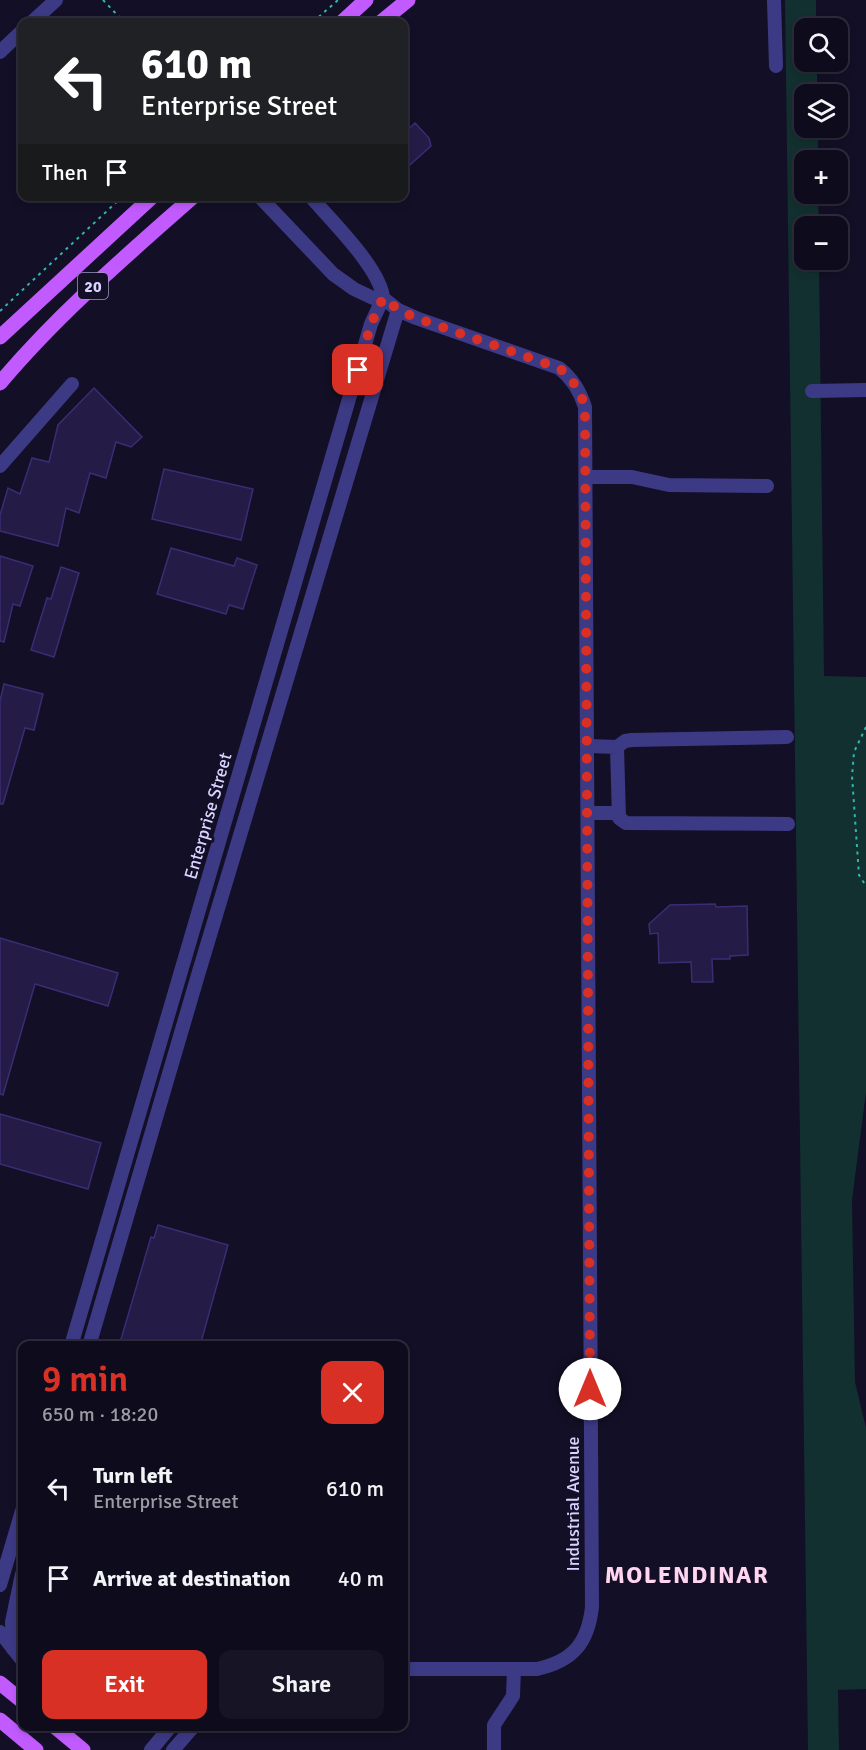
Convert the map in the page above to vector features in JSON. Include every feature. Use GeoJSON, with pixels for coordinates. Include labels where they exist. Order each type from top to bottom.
{"type":"FeatureCollection","features":[{"type":"Feature","properties":{"kind":"main road"},"geometry":{"type":"LineString","coordinates":[[346,18],[366,0]]}},
{"type":"Feature","properties":{"kind":"main road"},"geometry":{"type":"LineString","coordinates":[[386,18],[408,0]]}},
{"type":"Feature","properties":{"kind":"main road","name":"20"},"geometry":{"type":"LineString","coordinates":[[0,337],[148,201]]}},
{"type":"Feature","properties":{"kind":"main road","name":"20"},"geometry":{"type":"LineString","coordinates":[[0,383],[27,351],[105,275],[188,201]]}},
{"type":"Feature","properties":{"kind":"main road"},"geometry":{"type":"LineString","coordinates":[[0,1683],[18,1698]]}},
{"type":"Feature","properties":{"kind":"main road"},"geometry":{"type":"LineString","coordinates":[[0,1720],[27,1747]]}},
{"type":"Feature","properties":{"kind":"main road"},"geometry":{"type":"LineString","coordinates":[[60,1731],[83,1750]]}},
{"type":"Feature","properties":{"kind":"street"},"geometry":{"type":"LineString","coordinates":[[36,18],[56,0]]}},
{"type":"Feature","properties":{"kind":"street"},"geometry":{"type":"LineString","coordinates":[[774,0],[776,66]]}},
{"type":"Feature","properties":{"kind":"street"},"geometry":{"type":"LineString","coordinates":[[0,52],[18,35]]}},
{"type":"Feature","properties":{"kind":"street","name":"Industrial Avenue"},"geometry":{"type":"LineString","coordinates":[[264,201],[333,274],[354,290],[373,298],[383,298],[399,310],[416,318],[552,365],[565,373],[578,389],[585,407],[592,1607],[587,1634],[569,1657],[559,1663],[537,1669],[408,1669]]}},
{"type":"Feature","properties":{"kind":"street"},"geometry":{"type":"LineString","coordinates":[[315,201],[356,247],[378,281],[383,298]]}},
{"type":"Feature","properties":{"kind":"street","name":"Enterprise Street"},"geometry":{"type":"LineString","coordinates":[[72,1341],[368,335],[383,298]]}},
{"type":"Feature","properties":{"kind":"street","name":"Enterprise Street"},"geometry":{"type":"LineString","coordinates":[[90,1341],[399,310]]}},
{"type":"Feature","properties":{"kind":"street"},"geometry":{"type":"LineString","coordinates":[[0,466],[72,384]]}},
{"type":"Feature","properties":{"kind":"street"},"geometry":{"type":"LineString","coordinates":[[812,391],[866,390]]}},
{"type":"Feature","properties":{"kind":"street"},"geometry":{"type":"LineString","coordinates":[[586,477],[632,477],[669,485],[767,486]]}},
{"type":"Feature","properties":{"kind":"street"},"geometry":{"type":"LineString","coordinates":[[588,746],[617,747],[625,741],[632,740],[787,737]]}},
{"type":"Feature","properties":{"kind":"street"},"geometry":{"type":"LineString","coordinates":[[617,747],[619,818],[626,823],[788,824]]}},
{"type":"Feature","properties":{"kind":"street"},"geometry":{"type":"LineString","coordinates":[[588,813],[619,813]]}},
{"type":"Feature","properties":{"kind":"street"},"geometry":{"type":"LineString","coordinates":[[0,1585],[18,1524]]}},
{"type":"Feature","properties":{"kind":"street"},"geometry":{"type":"LineString","coordinates":[[13,1649],[12,1622],[18,1593]]}},
{"type":"Feature","properties":{"kind":"street"},"geometry":{"type":"LineString","coordinates":[[0,1632],[18,1655]]}},
{"type":"Feature","properties":{"kind":"street"},"geometry":{"type":"LineString","coordinates":[[494,1750],[494,1725],[513,1696],[514,1669]]}},
{"type":"Feature","properties":{"kind":"street"},"geometry":{"type":"LineString","coordinates":[[151,1750],[166,1731]]}},
{"type":"Feature","properties":{"kind":"street"},"geometry":{"type":"LineString","coordinates":[[173,1750],[190,1731]]}},
{"type":"Feature","properties":{"kind":"street"},"geometry":{"type":"LineString","coordinates":[[182,1750],[191,1731]]}},
{"type":"Feature","properties":{"kind":"path"},"geometry":{"type":"LineString","coordinates":[[103,0],[120,18]]}},
{"type":"Feature","properties":{"kind":"path"},"geometry":{"type":"LineString","coordinates":[[318,18],[338,0]]}},
{"type":"Feature","properties":{"kind":"path"},"geometry":{"type":"LineString","coordinates":[[0,311],[118,201]]}},
{"type":"Feature","properties":{"kind":"path"},"geometry":{"type":"LineString","coordinates":[[866,727],[854,752],[852,783],[859,875],[866,886]]}},
{"type":"Feature","properties":{"kind":"green space"},"geometry":{"type":"Polygon","coordinates":[[[785,0],[816,0],[816,18],[794,18],[794,72],[817,72],[817,84],[794,84],[794,138],[818,138],[818,150],[794,150],[794,204],[818,204],[819,216],[794,216],[794,270],[819,270],[824,676],[866,677],[866,1092],[852,1200],[855,1382],[866,1428],[866,1689],[838,1690],[839,1750],[808,1750],[785,0]]]}},
{"type":"Feature","properties":{"kind":"building"},"geometry":{"type":"Polygon","coordinates":[[[415,123],[429,138],[431,146],[408,166],[408,129],[415,123]]]}},
{"type":"Feature","properties":{"kind":"building"},"geometry":{"type":"Polygon","coordinates":[[[94,388],[142,437],[131,447],[116,442],[106,478],[90,473],[79,513],[66,508],[58,546],[0,531],[0,515],[8,488],[20,494],[32,458],[49,462],[58,425],[94,388]]]}},
{"type":"Feature","properties":{"kind":"building"},"geometry":{"type":"Polygon","coordinates":[[[164,469],[253,489],[241,540],[152,519],[164,469]]]}},
{"type":"Feature","properties":{"kind":"building"},"geometry":{"type":"Polygon","coordinates":[[[171,548],[234,566],[237,558],[257,565],[243,609],[229,605],[226,614],[157,594],[171,548]]]}},
{"type":"Feature","properties":{"kind":"building"},"geometry":{"type":"Polygon","coordinates":[[[0,556],[33,566],[20,606],[13,604],[4,642],[0,641],[0,556]]]}},
{"type":"Feature","properties":{"kind":"building"},"geometry":{"type":"Polygon","coordinates":[[[61,567],[79,573],[54,657],[31,650],[47,598],[51,599],[61,567]]]}},
{"type":"Feature","properties":{"kind":"building"},"geometry":{"type":"Polygon","coordinates":[[[4,684],[43,694],[34,730],[25,728],[3,804],[0,804],[0,701],[4,684]]]}},
{"type":"Feature","properties":{"kind":"building"},"geometry":{"type":"Polygon","coordinates":[[[715,904],[716,907],[747,906],[748,955],[730,956],[730,959],[712,959],[713,982],[692,982],[691,962],[659,963],[658,933],[650,934],[649,924],[670,905],[715,904]]]}},
{"type":"Feature","properties":{"kind":"building"},"geometry":{"type":"Polygon","coordinates":[[[0,938],[118,973],[108,1006],[35,984],[3,1095],[0,1094],[0,938]]]}},
{"type":"Feature","properties":{"kind":"building"},"geometry":{"type":"Polygon","coordinates":[[[0,1114],[101,1143],[88,1189],[0,1164],[0,1114]]]}},
{"type":"Feature","properties":{"kind":"building"},"geometry":{"type":"Polygon","coordinates":[[[158,1225],[228,1245],[201,1341],[120,1341],[151,1237],[154,1238],[158,1225]]]}},
{"type":"Feature","properties":{"kind":"district","name":"MOLENDINAR"},"geometry":{"type":"Point","coordinates":[687,1575]}},
{"type":"Feature","properties":{"kind":"route"},"geometry":{"type":"LineString","coordinates":[[358,370],[371,324],[383,298],[399,310],[416,318],[559,368],[573,381],[585,407],[590,1030],[590,1389]]}}]}
